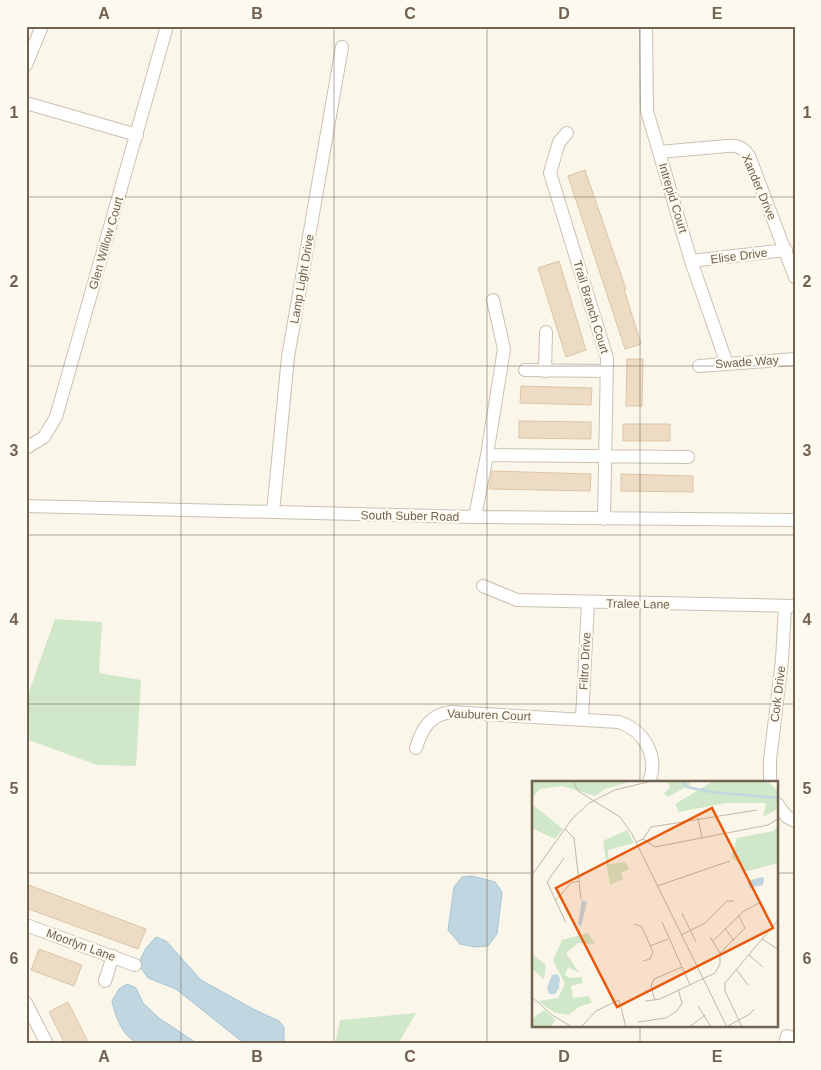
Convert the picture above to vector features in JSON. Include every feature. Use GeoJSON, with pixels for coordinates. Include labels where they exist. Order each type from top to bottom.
{"type":"FeatureCollection","features":[{"type":"Feature","properties":{"kind":"street"},"geometry":{"type":"LineString","coordinates":[[26,65],[42,26]]}},
{"type":"Feature","properties":{"kind":"street","name":"Glen Willow Court"},"geometry":{"type":"LineString","coordinates":[[26,448],[44,437],[56,418],[167,26]]}},
{"type":"Feature","properties":{"kind":"street","name":"Intrepid Court"},"geometry":{"type":"LineString","coordinates":[[646,26],[647,112],[692,261],[727,364]]}},
{"type":"Feature","properties":{"kind":"street","name":"Lamp Light Drive"},"geometry":{"type":"LineString","coordinates":[[273,512],[288,357],[342,47]]}},
{"type":"Feature","properties":{"kind":"street"},"geometry":{"type":"LineString","coordinates":[[26,103],[136,135]]}},
{"type":"Feature","properties":{"kind":"street","name":"Trail Branch Court"},"geometry":{"type":"LineString","coordinates":[[567,133],[559,142],[552,161],[551,181],[606,349],[604,520]]}},
{"type":"Feature","properties":{"kind":"street","name":"Xander Drive"},"geometry":{"type":"LineString","coordinates":[[659,152],[727,146],[742,148],[749,156],[795,277]]}},
{"type":"Feature","properties":{"kind":"street","name":"Elise Drive"},"geometry":{"type":"LineString","coordinates":[[692,261],[786,250]]}},
{"type":"Feature","properties":{"kind":"street"},"geometry":{"type":"LineString","coordinates":[[475,517],[488,455],[504,349],[493,300]]}},
{"type":"Feature","properties":{"kind":"street"},"geometry":{"type":"LineString","coordinates":[[545,371],[546,332]]}},
{"type":"Feature","properties":{"kind":"street","name":"Swade Way"},"geometry":{"type":"LineString","coordinates":[[699,366],[795,359]]}},
{"type":"Feature","properties":{"kind":"street"},"geometry":{"type":"LineString","coordinates":[[525,370],[607,371]]}},
{"type":"Feature","properties":{"kind":"street"},"geometry":{"type":"LineString","coordinates":[[488,455],[688,457]]}},
{"type":"Feature","properties":{"kind":"street","name":"South Suber Road"},"geometry":{"type":"LineString","coordinates":[[26,506],[604,520],[795,520]]}},
{"type":"Feature","properties":{"kind":"street","name":"Tralee Lane"},"geometry":{"type":"LineString","coordinates":[[483,586],[517,600],[790,606]]}},
{"type":"Feature","properties":{"kind":"street","name":"Filtro Drive"},"geometry":{"type":"LineString","coordinates":[[582,718],[588,603]]}},
{"type":"Feature","properties":{"kind":"street","name":"Cork Drive"},"geometry":{"type":"LineString","coordinates":[[770,781],[770,760],[790,606]]}},
{"type":"Feature","properties":{"kind":"street","name":"Vauburen Court"},"geometry":{"type":"LineString","coordinates":[[416,748],[424,726],[440,714],[451,712],[582,718],[619,722],[631,727],[647,743],[653,769],[648,781]]}},
{"type":"Feature","properties":{"kind":"street"},"geometry":{"type":"LineString","coordinates":[[778,805],[787,817],[795,821]]}},
{"type":"Feature","properties":{"kind":"street","name":"Moorlyn Lane"},"geometry":{"type":"LineString","coordinates":[[27,927],[135,964]]}},
{"type":"Feature","properties":{"kind":"street"},"geometry":{"type":"LineString","coordinates":[[105,981],[113,956]]}},
{"type":"Feature","properties":{"kind":"street"},"geometry":{"type":"LineString","coordinates":[[26,1003],[47,1044]]}},
{"type":"Feature","properties":{"kind":"green space"},"geometry":{"type":"Polygon","coordinates":[[[55,619],[102,622],[99,673],[141,680],[136,766],[97,765],[26,739],[26,700],[55,619]]]}},
{"type":"Feature","properties":{"kind":"green space"},"geometry":{"type":"Polygon","coordinates":[[[416,1013],[398,1044],[335,1044],[340,1020],[416,1013]]]}},
{"type":"Feature","properties":{"kind":"water"},"geometry":{"type":"Polygon","coordinates":[[[472,876],[495,882],[502,892],[497,934],[488,946],[475,947],[460,944],[448,930],[454,887],[462,877],[472,876]]]}},
{"type":"Feature","properties":{"kind":"water"},"geometry":{"type":"Polygon","coordinates":[[[156,937],[166,941],[201,980],[279,1021],[284,1027],[284,1042],[282,1044],[245,1044],[176,989],[148,978],[138,964],[146,948],[156,937]]]}},
{"type":"Feature","properties":{"kind":"water"},"geometry":{"type":"Polygon","coordinates":[[[127,984],[136,988],[143,1003],[159,1018],[198,1044],[150,1045],[132,1040],[120,1025],[112,1001],[119,989],[127,984]]]}},
{"type":"Feature","properties":{"kind":"building"},"geometry":{"type":"Polygon","coordinates":[[[585,170],[626,289],[624,289],[641,344],[625,349],[568,176],[585,170]]]}},
{"type":"Feature","properties":{"kind":"building"},"geometry":{"type":"Polygon","coordinates":[[[559,261],[586,350],[566,357],[538,268],[559,261]]]}},
{"type":"Feature","properties":{"kind":"building"},"geometry":{"type":"Polygon","coordinates":[[[627,359],[643,359],[642,406],[626,406],[627,359]]]}},
{"type":"Feature","properties":{"kind":"building"},"geometry":{"type":"Polygon","coordinates":[[[521,386],[592,388],[591,405],[520,403],[521,386]]]}},
{"type":"Feature","properties":{"kind":"building"},"geometry":{"type":"Polygon","coordinates":[[[519,421],[591,422],[591,439],[519,438],[519,421]]]}},
{"type":"Feature","properties":{"kind":"building"},"geometry":{"type":"Polygon","coordinates":[[[623,424],[670,424],[670,441],[623,441],[623,424]]]}},
{"type":"Feature","properties":{"kind":"building"},"geometry":{"type":"Polygon","coordinates":[[[492,471],[591,474],[590,491],[489,489],[492,471]]]}},
{"type":"Feature","properties":{"kind":"building"},"geometry":{"type":"Polygon","coordinates":[[[621,474],[693,476],[693,492],[621,491],[621,474]]]}},
{"type":"Feature","properties":{"kind":"building"},"geometry":{"type":"Polygon","coordinates":[[[26,884],[146,929],[138,949],[26,908],[26,884]]]}},
{"type":"Feature","properties":{"kind":"building"},"geometry":{"type":"Polygon","coordinates":[[[39,949],[82,965],[74,986],[31,970],[39,949]]]}},
{"type":"Feature","properties":{"kind":"building"},"geometry":{"type":"Polygon","coordinates":[[[68,1002],[89,1044],[65,1044],[49,1012],[68,1002]]]}}]}
